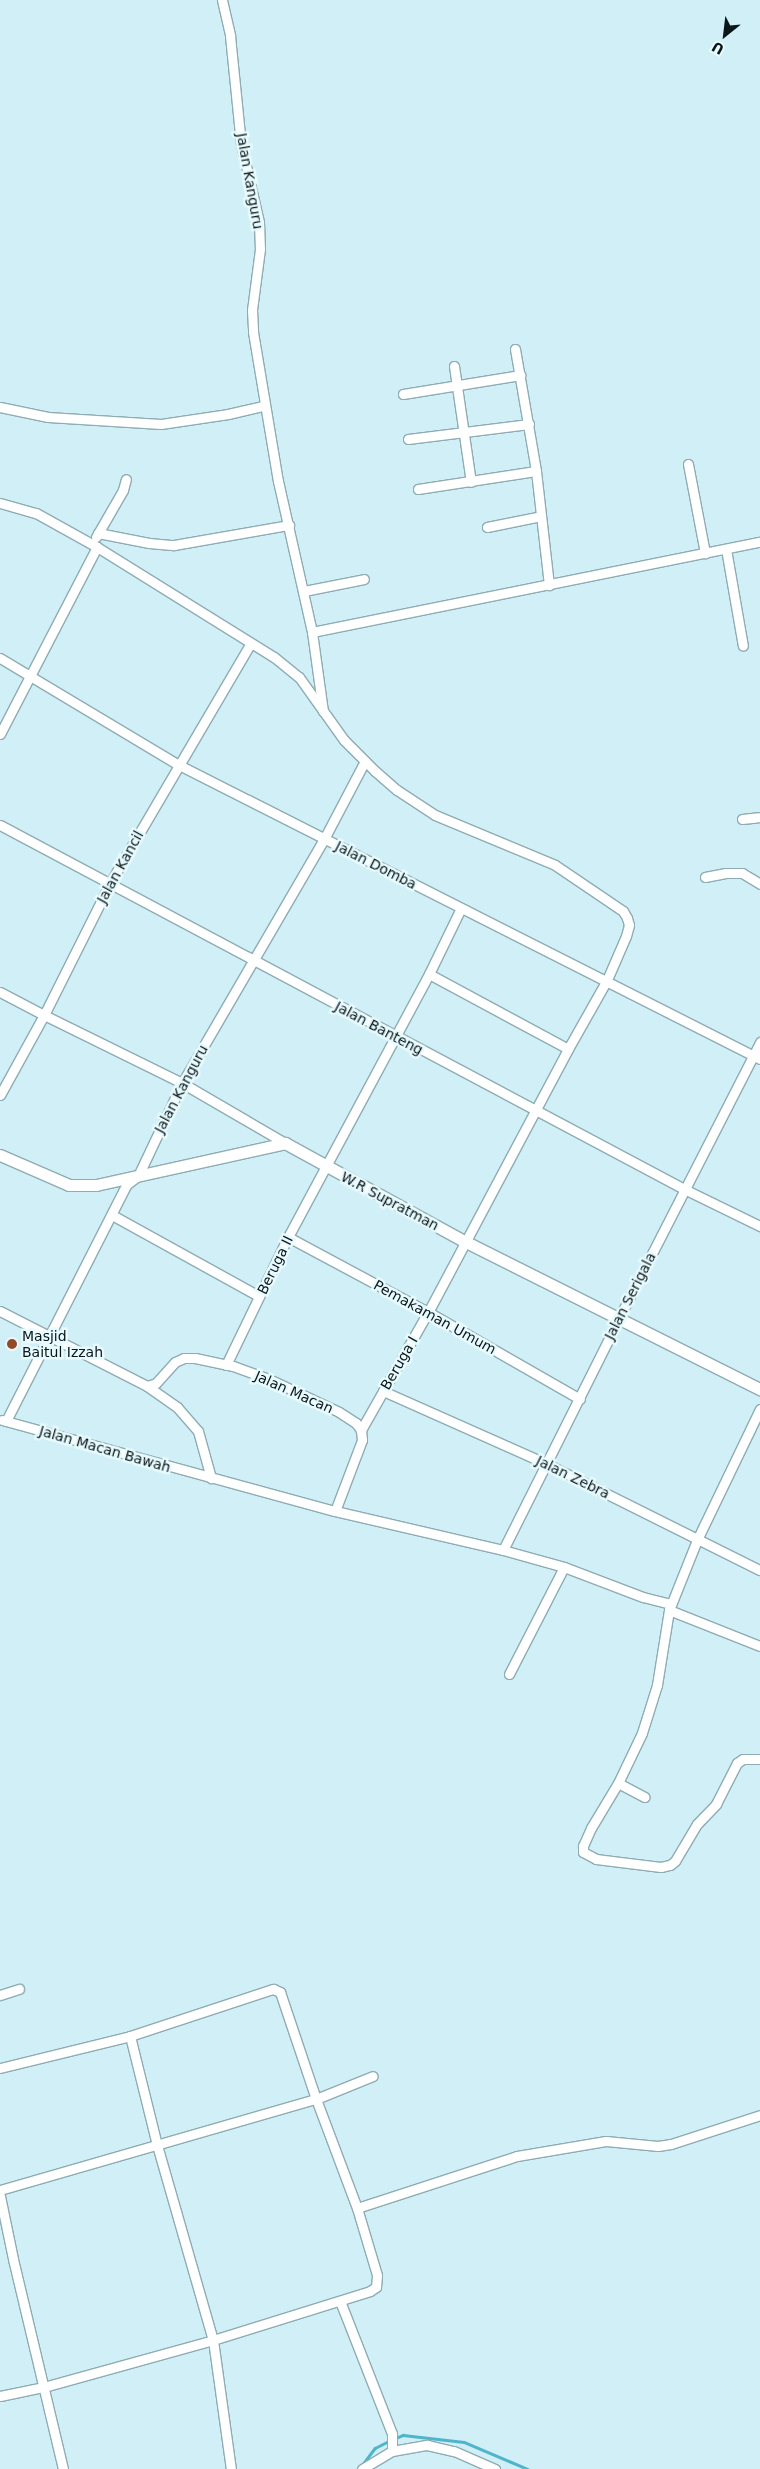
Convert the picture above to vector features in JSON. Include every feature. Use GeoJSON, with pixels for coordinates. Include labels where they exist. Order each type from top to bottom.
{"type":"FeatureCollection","features":[{"type":"Feature","properties":{"kind":"street","name":"Jalan Kanguru"},"geometry":{"type":"LineString","coordinates":[[222,0],[230,36],[241,144],[259,222],[260,249],[251,321],[263,406],[312,632]]}},
{"type":"Feature","properties":{"kind":"street"},"geometry":{"type":"LineString","coordinates":[[516,349],[536,471],[549,585]]}},
{"type":"Feature","properties":{"kind":"street"},"geometry":{"type":"LineString","coordinates":[[454,366],[471,482]]}},
{"type":"Feature","properties":{"kind":"street"},"geometry":{"type":"LineString","coordinates":[[403,394],[520,375]]}},
{"type":"Feature","properties":{"kind":"street"},"geometry":{"type":"LineString","coordinates":[[0,407],[56,418],[161,424],[228,414],[263,406]]}},
{"type":"Feature","properties":{"kind":"street"},"geometry":{"type":"LineString","coordinates":[[408,439],[529,424]]}},
{"type":"Feature","properties":{"kind":"street"},"geometry":{"type":"LineString","coordinates":[[688,464],[705,553]]}},
{"type":"Feature","properties":{"kind":"street"},"geometry":{"type":"LineString","coordinates":[[418,489],[536,471]]}},
{"type":"Feature","properties":{"kind":"street"},"geometry":{"type":"LineString","coordinates":[[0,734],[94,545],[98,533],[120,495],[126,478]]}},
{"type":"Feature","properties":{"kind":"street","name":"Beruga I"},"geometry":{"type":"LineString","coordinates":[[0,503],[36,513],[94,545],[205,612],[294,672],[344,740],[397,790],[427,810],[555,865],[623,911],[630,925],[607,980],[568,1048],[428,1312],[361,1430]]}},
{"type":"Feature","properties":{"kind":"street"},"geometry":{"type":"LineString","coordinates":[[487,527],[541,516]]}},
{"type":"Feature","properties":{"kind":"street"},"geometry":{"type":"LineString","coordinates":[[98,533],[174,546],[288,526]]}},
{"type":"Feature","properties":{"kind":"street"},"geometry":{"type":"LineString","coordinates":[[324,714],[312,632],[760,542]]}},
{"type":"Feature","properties":{"kind":"street"},"geometry":{"type":"LineString","coordinates":[[726,549],[742,646]]}},
{"type":"Feature","properties":{"kind":"street"},"geometry":{"type":"LineString","coordinates":[[304,591],[364,579]]}},
{"type":"Feature","properties":{"kind":"street","name":"Jalan Kancil"},"geometry":{"type":"LineString","coordinates":[[0,1095],[44,1016],[110,883],[250,644]]}},
{"type":"Feature","properties":{"kind":"street","name":"Jalan Domba"},"geometry":{"type":"LineString","coordinates":[[0,658],[179,765],[756,1057]]}},
{"type":"Feature","properties":{"kind":"street","name":"Jalan Kanguru"},"geometry":{"type":"LineString","coordinates":[[3,1420],[50,1336],[126,1185],[138,1176],[182,1083],[324,839],[365,761]]}},
{"type":"Feature","properties":{"kind":"street"},"geometry":{"type":"LineString","coordinates":[[742,819],[760,817]]}},
{"type":"Feature","properties":{"kind":"street","name":"Jalan Banteng"},"geometry":{"type":"LineString","coordinates":[[0,825],[253,962],[684,1190],[760,1226]]}},
{"type":"Feature","properties":{"kind":"street"},"geometry":{"type":"LineString","coordinates":[[705,877],[726,873],[742,873],[760,884]]}},
{"type":"Feature","properties":{"kind":"street","name":"Beruga II"},"geometry":{"type":"LineString","coordinates":[[226,1365],[288,1237],[396,1037],[461,908]]}},
{"type":"Feature","properties":{"kind":"street"},"geometry":{"type":"LineString","coordinates":[[429,974],[568,1048]]}},
{"type":"Feature","properties":{"kind":"street"},"geometry":{"type":"LineString","coordinates":[[0,992],[44,1016],[182,1083],[285,1143]]}},
{"type":"Feature","properties":{"kind":"street","name":"Jalan Serigala"},"geometry":{"type":"LineString","coordinates":[[503,1550],[684,1190],[756,1057],[760,1042]]}},
{"type":"Feature","properties":{"kind":"street"},"geometry":{"type":"LineString","coordinates":[[0,1156],[69,1184],[96,1185],[285,1143]]}},
{"type":"Feature","properties":{"kind":"street","name":"W.R Supratman"},"geometry":{"type":"LineString","coordinates":[[285,1143],[466,1242],[760,1389]]}},
{"type":"Feature","properties":{"kind":"street"},"geometry":{"type":"LineString","coordinates":[[112,1215],[259,1296]]}},
{"type":"Feature","properties":{"kind":"street","name":"Pemakaman Umum"},"geometry":{"type":"LineString","coordinates":[[288,1237],[428,1312],[580,1399]]}},
{"type":"Feature","properties":{"kind":"street"},"geometry":{"type":"LineString","coordinates":[[0,1311],[147,1386],[177,1407],[198,1431],[211,1478]]}},
{"type":"Feature","properties":{"kind":"street","name":"Jalan Macan"},"geometry":{"type":"LineString","coordinates":[[147,1386],[156,1383],[174,1362],[184,1358],[226,1365],[269,1379],[339,1412],[356,1423],[361,1430]]}},
{"type":"Feature","properties":{"kind":"street","name":"Jalan Zebra"},"geometry":{"type":"LineString","coordinates":[[383,1391],[547,1464],[760,1570]]}},
{"type":"Feature","properties":{"kind":"street"},"geometry":{"type":"LineString","coordinates":[[760,1409],[697,1540],[670,1607],[650,1710],[618,1783],[591,1828],[583,1846],[583,1852],[596,1859],[660,1867],[676,1861],[697,1824],[716,1804],[737,1763],[744,1760],[760,1759]]}},
{"type":"Feature","properties":{"kind":"street","name":"Jalan Macan Bawah"},"geometry":{"type":"LineString","coordinates":[[3,1420],[336,1511],[503,1550],[564,1568],[670,1607],[760,1646]]}},
{"type":"Feature","properties":{"kind":"street"},"geometry":{"type":"LineString","coordinates":[[336,1511],[362,1440],[361,1430]]}},
{"type":"Feature","properties":{"kind":"street"},"geometry":{"type":"LineString","coordinates":[[509,1674],[564,1568]]}},
{"type":"Feature","properties":{"kind":"street"},"geometry":{"type":"LineString","coordinates":[[618,1783],[644,1796]]}},
{"type":"Feature","properties":{"kind":"street"},"geometry":{"type":"LineString","coordinates":[[0,1995],[19,1989]]}},
{"type":"Feature","properties":{"kind":"street"},"geometry":{"type":"LineString","coordinates":[[0,2068],[130,2036],[273,1989],[280,1992],[316,2099],[357,2208],[378,2283],[370,2291],[213,2340],[44,2387],[0,2396]]}},
{"type":"Feature","properties":{"kind":"street"},"geometry":{"type":"LineString","coordinates":[[130,2036],[157,2145],[213,2340],[231,2469]]}},
{"type":"Feature","properties":{"kind":"street"},"geometry":{"type":"LineString","coordinates":[[0,2190],[316,2099],[373,2076]]}},
{"type":"Feature","properties":{"kind":"street"},"geometry":{"type":"LineString","coordinates":[[357,2208],[517,2156],[606,2141],[658,2146],[671,2144],[760,2115]]}},
{"type":"Feature","properties":{"kind":"street"},"geometry":{"type":"LineString","coordinates":[[0,2196],[13,2260],[63,2469]]}},
{"type":"Feature","properties":{"kind":"street"},"geometry":{"type":"LineString","coordinates":[[340,2301],[392,2434],[392,2448]]}},
{"type":"Feature","properties":{"kind":"street"},"geometry":{"type":"LineString","coordinates":[[362,2469],[392,2448],[415,2446],[438,2446],[495,2469]]}},
{"type":"Feature","properties":{"kind":"waterway"},"geometry":{"type":"LineString","coordinates":[[394,2439],[403,2435],[464,2442],[528,2469]]}},
{"type":"Feature","properties":{"kind":"waterway"},"geometry":{"type":"LineString","coordinates":[[362,2465],[375,2448],[389,2441]]}},
{"type":"Feature","properties":{"kind":"place","name":"Masjid Baitul Izzah"},"geometry":{"type":"Point","coordinates":[12,1344]}}]}
